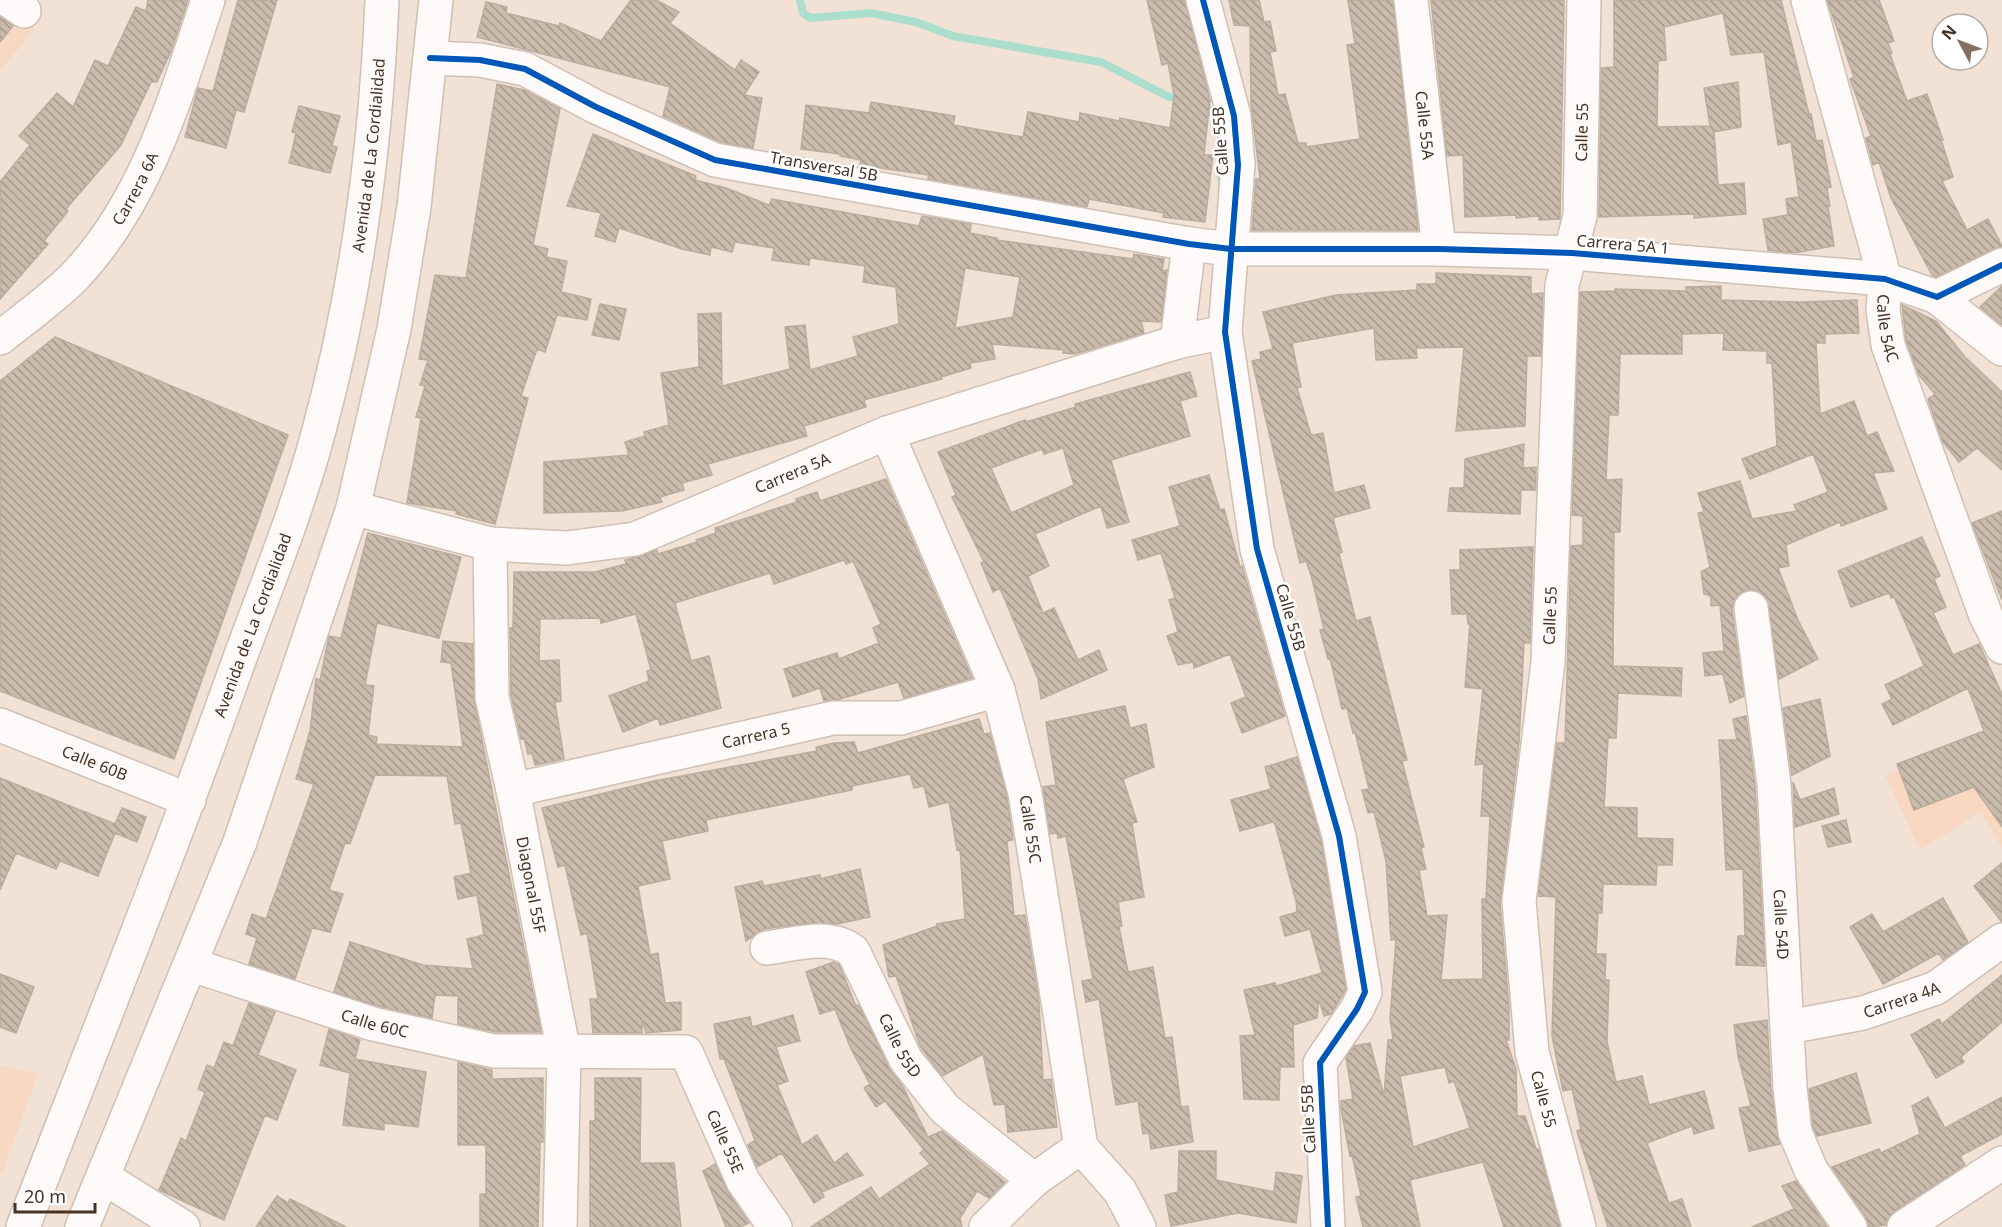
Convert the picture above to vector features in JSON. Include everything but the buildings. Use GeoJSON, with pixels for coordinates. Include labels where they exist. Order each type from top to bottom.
{"type":"FeatureCollection","features":[{"type":"Feature","properties":{"kind":"street","name":"Carrera 6A"},"geometry":{"type":"LineString","coordinates":[[0,338],[74,277],[122,213],[167,123],[208,0]]}},
{"type":"Feature","properties":{"kind":"street","name":"Avenida de La Cordialidad"},"geometry":{"type":"LineString","coordinates":[[23,1227],[189,800],[318,436],[347,315],[366,200],[378,84],[382,0]]}},
{"type":"Feature","properties":{"kind":"street"},"geometry":{"type":"LineString","coordinates":[[82,1227],[192,964],[266,770],[353,508],[394,329],[414,207],[436,0]]}},
{"type":"Feature","properties":{"kind":"street","name":"Calle 55B"},"geometry":{"type":"LineString","coordinates":[[1203,0],[1234,116],[1238,165],[1225,332],[1257,549],[1339,836],[1365,992],[1357,1009],[1320,1063],[1328,1227]]}},
{"type":"Feature","properties":{"kind":"street","name":"Calle 55A"},"geometry":{"type":"LineString","coordinates":[[1411,0],[1439,249]]}},
{"type":"Feature","properties":{"kind":"street","name":"Calle 55"},"geometry":{"type":"LineString","coordinates":[[1579,1227],[1532,1052],[1519,901],[1548,662],[1562,285],[1580,216],[1584,0]]}},
{"type":"Feature","properties":{"kind":"street","name":"Calle 54C"},"geometry":{"type":"LineString","coordinates":[[1808,0],[1885,279],[1883,310],[1888,345],[1986,616],[2002,647]]}},
{"type":"Feature","properties":{"kind":"street","name":"Transversal 5B"},"geometry":{"type":"LineString","coordinates":[[430,58],[480,60],[525,69],[596,107],[715,160],[1189,244],[1231,249]]}},
{"type":"Feature","properties":{"kind":"street"},"geometry":{"type":"LineString","coordinates":[[1177,342],[1189,244]]}},
{"type":"Feature","properties":{"kind":"street","name":"Carrera 5A 1"},"geometry":{"type":"LineString","coordinates":[[1231,249],[1439,249],[1572,253],[1885,279],[1937,297],[2002,349]]}},
{"type":"Feature","properties":{"kind":"street"},"geometry":{"type":"LineString","coordinates":[[1937,297],[2002,265]]}},
{"type":"Feature","properties":{"kind":"street","name":"Carrera 5A"},"geometry":{"type":"LineString","coordinates":[[353,508],[490,544],[567,548],[635,539],[887,433],[1177,342],[1225,332]]}},
{"type":"Feature","properties":{"kind":"street","name":"Calle 55C"},"geometry":{"type":"LineString","coordinates":[[887,433],[998,690],[1025,793],[1081,1147]]}},
{"type":"Feature","properties":{"kind":"street","name":"Diagonal 55F"},"geometry":{"type":"LineString","coordinates":[[490,544],[492,697],[513,790],[564,1053],[560,1227]]}},
{"type":"Feature","properties":{"kind":"street","name":"Calle 54D"},"geometry":{"type":"LineString","coordinates":[[1751,608],[1774,784],[1790,1087],[1795,1132],[1811,1170],[1850,1227]]}},
{"type":"Feature","properties":{"kind":"street","name":"Carrera 5"},"geometry":{"type":"LineString","coordinates":[[513,790],[833,718],[901,718],[998,690]]}},
{"type":"Feature","properties":{"kind":"street","name":"Calle 60B"},"geometry":{"type":"LineString","coordinates":[[0,724],[189,800]]}},
{"type":"Feature","properties":{"kind":"street","name":"Calle 55D"},"geometry":{"type":"LineString","coordinates":[[767,948],[830,940],[854,951],[906,1060],[945,1109],[1034,1180]]}},
{"type":"Feature","properties":{"kind":"street","name":"Carrera 4A"},"geometry":{"type":"LineString","coordinates":[[1788,1027],[1863,1013],[1936,988],[2002,940]]}},
{"type":"Feature","properties":{"kind":"street","name":"Calle 60C"},"geometry":{"type":"LineString","coordinates":[[192,964],[373,1024],[494,1051],[686,1052]]}},
{"type":"Feature","properties":{"kind":"street","name":"Calle 55E"},"geometry":{"type":"LineString","coordinates":[[686,1052],[743,1181],[775,1227]]}},
{"type":"Feature","properties":{"kind":"street"},"geometry":{"type":"LineString","coordinates":[[986,1227],[1034,1180],[1081,1147],[1120,1191],[1139,1227]]}},
{"type":"Feature","properties":{"kind":"street"},"geometry":{"type":"LineString","coordinates":[[1904,1227],[2002,1163]]}},
{"type":"Feature","properties":{"kind":"street"},"geometry":{"type":"LineString","coordinates":[[103,1177],[183,1227]]}},
{"type":"Feature","properties":{"kind":"shaded area"},"geometry":{"type":"Polygon","coordinates":[[[0,4],[35,29],[0,71],[0,4]]]}},
{"type":"Feature","properties":{"kind":"shaded area"},"geometry":{"type":"Polygon","coordinates":[[[2002,732],[2002,848],[1980,812],[1920,850],[1885,775],[2002,732]]]}},
{"type":"Feature","properties":{"kind":"shaded area"},"geometry":{"type":"Polygon","coordinates":[[[0,1066],[38,1074],[2,1173],[0,1172],[0,1066]]]}},
{"type":"Feature","properties":{"kind":"waterway"},"geometry":{"type":"LineString","coordinates":[[800,0],[803,13],[810,18],[870,13],[916,22],[953,36],[1101,62],[1169,97],[1184,99]]}},
{"type":"Feature","properties":{"kind":"waterway"},"geometry":{"type":"LineString","coordinates":[[1202,103],[1216,116],[1220,134]]}},
{"type":"Feature","properties":{"kind":"waterway"},"geometry":{"type":"LineString","coordinates":[[1221,150],[1221,179]]}},
{"type":"Feature","properties":{"kind":"cycle path"},"geometry":{"type":"LineString","coordinates":[[1203,0],[1234,116],[1238,165],[1225,332],[1257,549],[1339,836],[1365,992],[1357,1009],[1320,1063],[1328,1227]]}},
{"type":"Feature","properties":{"kind":"cycle path"},"geometry":{"type":"LineString","coordinates":[[430,58],[480,60],[525,69],[596,107],[715,160],[1189,244],[1231,249],[1439,249],[1572,253],[1885,279],[1937,297],[2002,265]]}}]}
